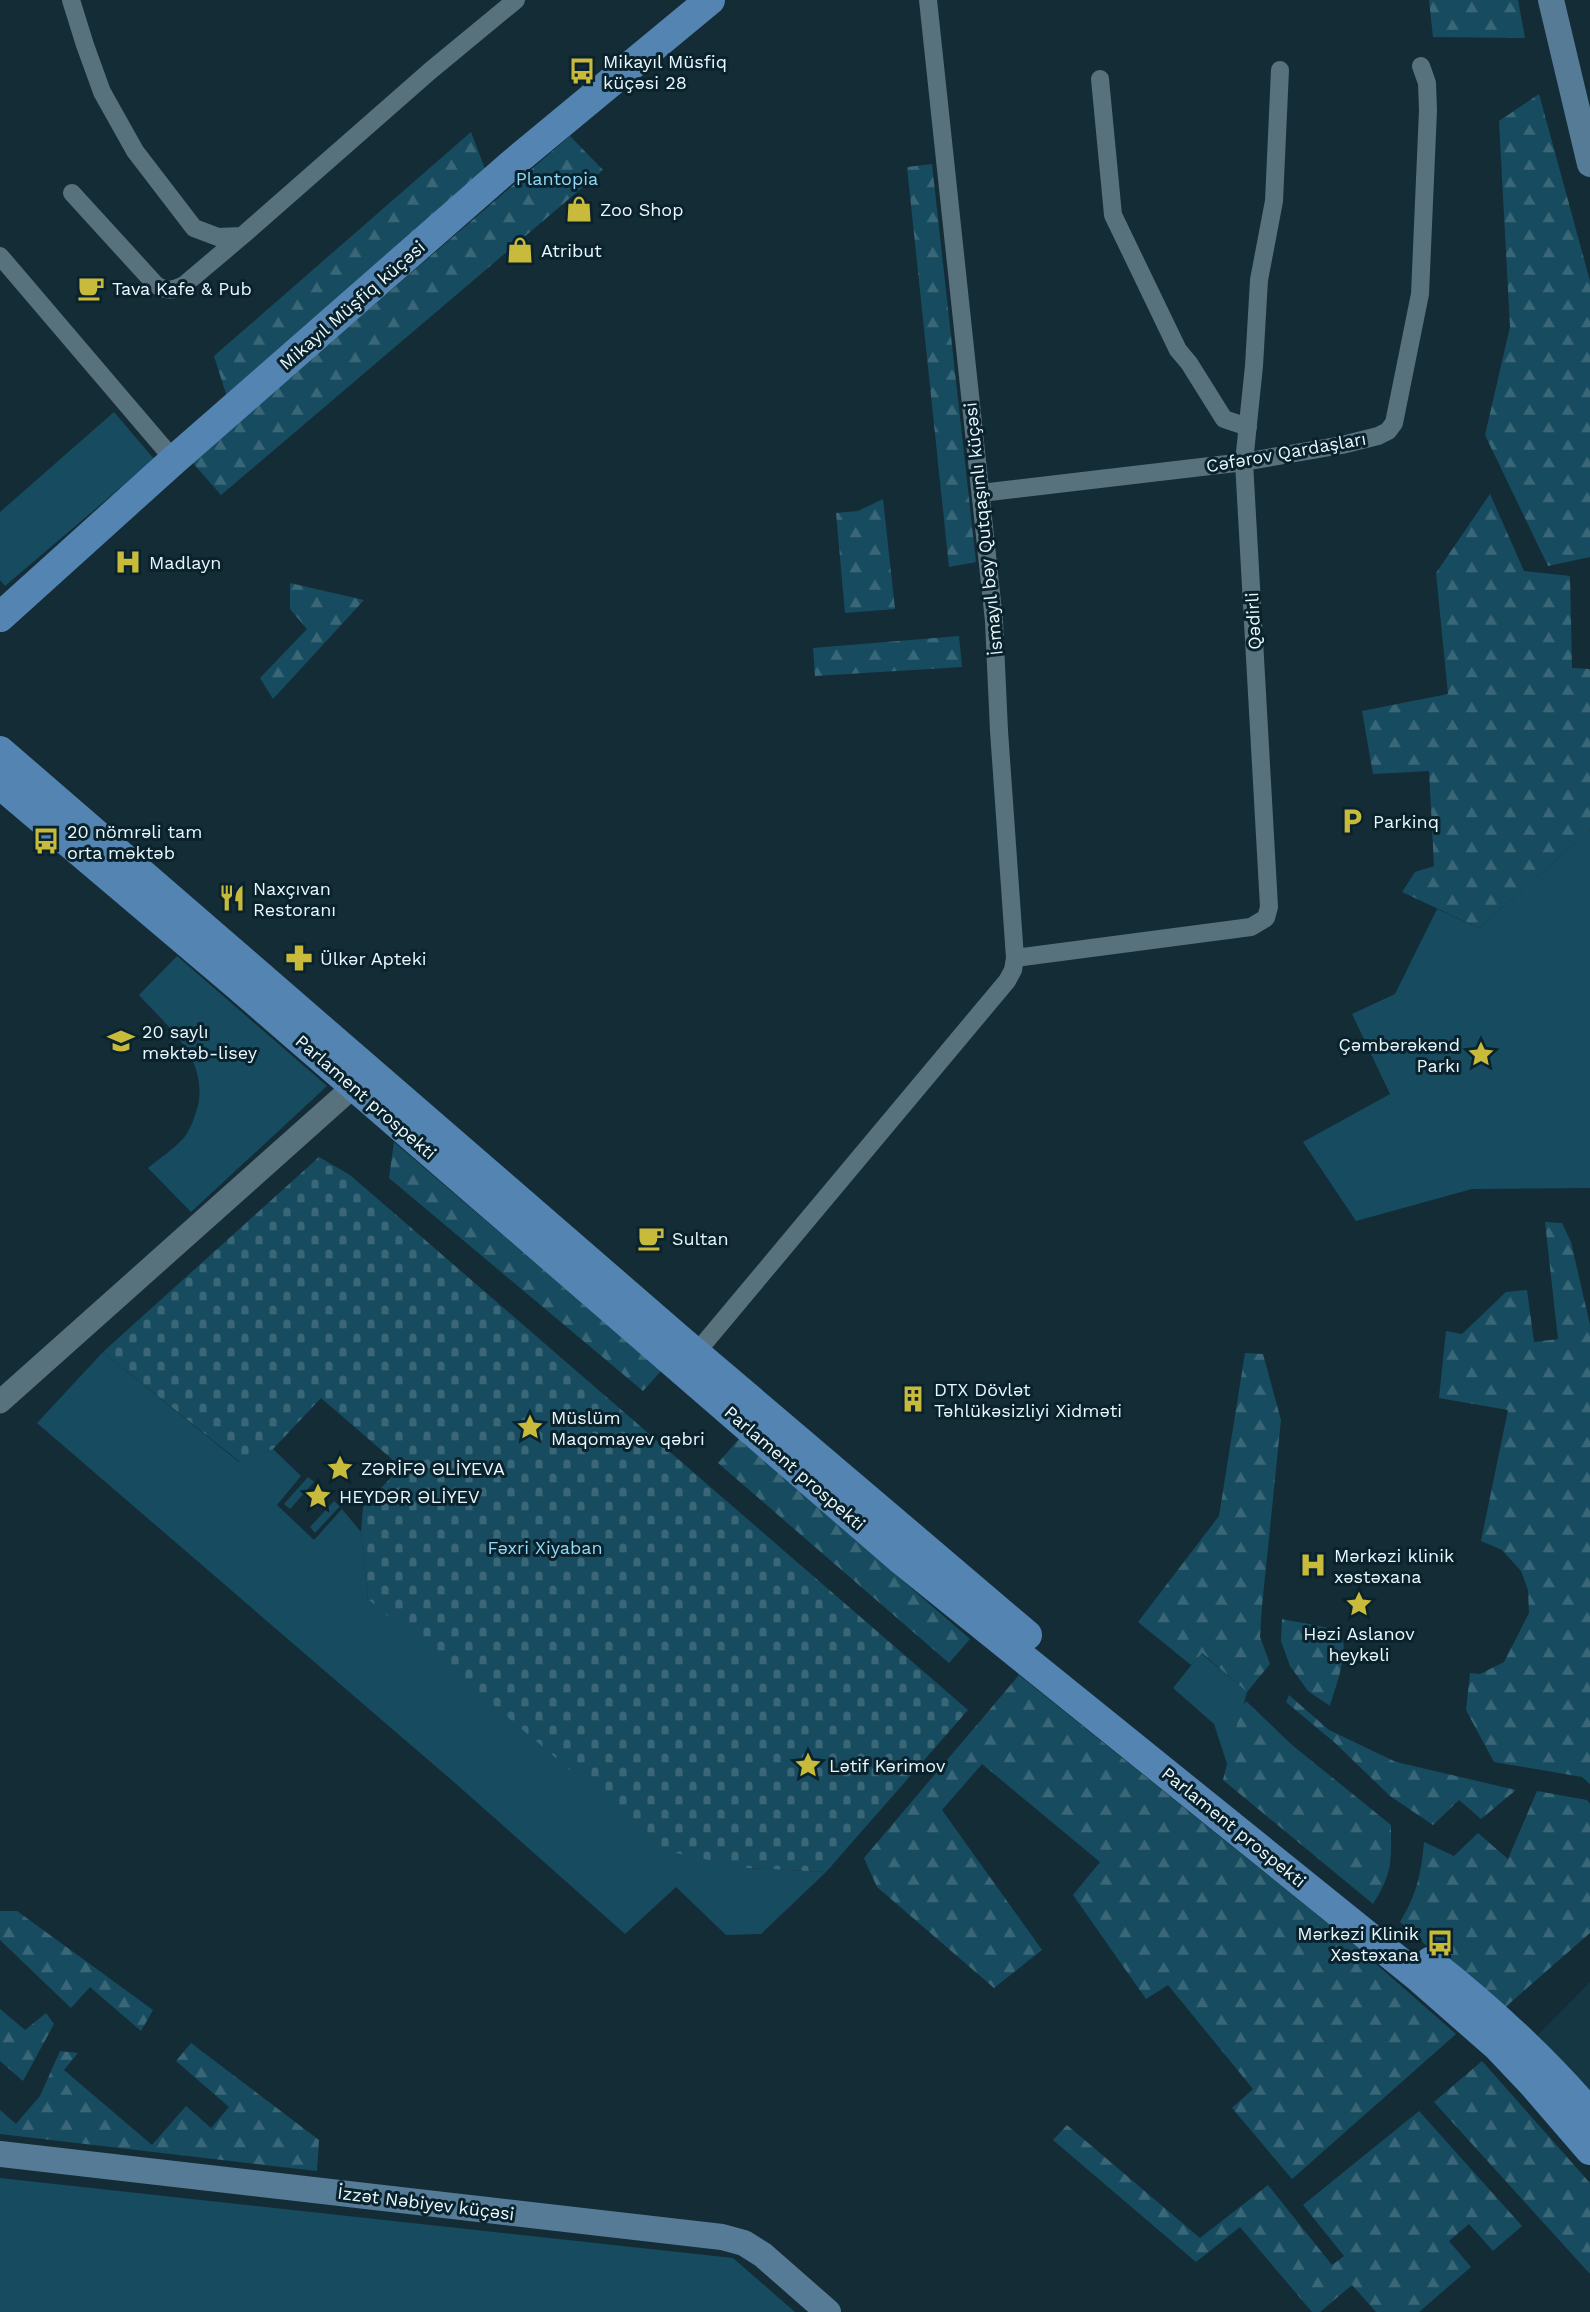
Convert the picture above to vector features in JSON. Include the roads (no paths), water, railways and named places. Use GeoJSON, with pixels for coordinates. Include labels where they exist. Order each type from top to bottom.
{"type":"FeatureCollection","features":[{"type":"Feature","properties":{"kind":"main road","name":"Mikayıl Müşfiq küçəsi"},"geometry":{"type":"LineString","coordinates":[[0,618],[174,460],[512,164],[710,0]]}},
{"type":"Feature","properties":{"kind":"main road"},"geometry":{"type":"LineString","coordinates":[[1551,0],[1590,164]]}},
{"type":"Feature","properties":{"kind":"main road","name":"Parlament prospekti"},"geometry":{"type":"LineString","coordinates":[[0,751],[696,1353],[1025,1633],[1475,1998],[1549,2069],[1590,2113]]}},
{"type":"Feature","properties":{"kind":"main road","name":"Parlament prospekti"},"geometry":{"type":"LineString","coordinates":[[0,784],[900,1558],[1416,1975],[1497,2046],[1590,2150]]}},
{"type":"Feature","properties":{"kind":"main road","name":"İzzət Nəbiyev küçəsi"},"geometry":{"type":"LineString","coordinates":[[0,2154],[722,2237],[744,2243],[763,2255],[828,2312]]}},
{"type":"Feature","properties":{"kind":"street"},"geometry":{"type":"LineString","coordinates":[[71,0],[102,92],[135,151],[194,228],[218,237],[242,236]]}},
{"type":"Feature","properties":{"kind":"street"},"geometry":{"type":"LineString","coordinates":[[72,193],[156,285],[167,290],[176,289],[242,236],[430,71],[516,0]]}},
{"type":"Feature","properties":{"kind":"street","name":"İsmayıl bəy Qutqaşınlı küçəsi"},"geometry":{"type":"LineString","coordinates":[[928,0],[994,621],[1014,958]]}},
{"type":"Feature","properties":{"kind":"street","name":"Cəfərov Qardaşları"},"geometry":{"type":"LineString","coordinates":[[981,493],[1244,462],[1342,445],[1388,432],[1394,423],[1420,294],[1428,110],[1427,83],[1421,66]]}},
{"type":"Feature","properties":{"kind":"street","name":"Qədirli"},"geometry":{"type":"LineString","coordinates":[[1014,958],[1251,927],[1266,918],[1269,907],[1244,462],[1259,281],[1273,201],[1280,70]]}},
{"type":"Feature","properties":{"kind":"street"},"geometry":{"type":"LineString","coordinates":[[1100,79],[1113,215],[1178,349],[1224,419],[1248,428]]}},
{"type":"Feature","properties":{"kind":"street"},"geometry":{"type":"LineString","coordinates":[[0,257],[174,460]]}},
{"type":"Feature","properties":{"kind":"street"},"geometry":{"type":"LineString","coordinates":[[696,1353],[1007,981],[1013,970],[1014,958]]}},
{"type":"Feature","properties":{"kind":"street"},"geometry":{"type":"LineString","coordinates":[[0,1402],[354,1086]]}},
{"type":"Feature","properties":{"kind":"place","name":"Mikayıl Müsfiq küçəsi 28"},"geometry":{"type":"Point","coordinates":[582,71]}},
{"type":"Feature","properties":{"kind":"place","name":"Zoo Shop"},"geometry":{"type":"Point","coordinates":[579,209]}},
{"type":"Feature","properties":{"kind":"place","name":"Atribut"},"geometry":{"type":"Point","coordinates":[520,250]}},
{"type":"Feature","properties":{"kind":"place","name":"Tava Kafe & Pub"},"geometry":{"type":"Point","coordinates":[91,288]}},
{"type":"Feature","properties":{"kind":"place","name":"Madlayn"},"geometry":{"type":"Point","coordinates":[128,562]}},
{"type":"Feature","properties":{"kind":"place","name":"Parkinq"},"geometry":{"type":"Point","coordinates":[1352,821]}},
{"type":"Feature","properties":{"kind":"place","name":"20 nömrəli tam orta məktəb"},"geometry":{"type":"Point","coordinates":[46,841]}},
{"type":"Feature","properties":{"kind":"place","name":"Naxçıvan Restoranı"},"geometry":{"type":"Point","coordinates":[232,898]}},
{"type":"Feature","properties":{"kind":"place","name":"Ülkər Apteki"},"geometry":{"type":"Point","coordinates":[299,958]}},
{"type":"Feature","properties":{"kind":"place","name":"20 saylı məktəb-lisey"},"geometry":{"type":"Point","coordinates":[121,1041]}},
{"type":"Feature","properties":{"kind":"place","name":"Çəmbərəkənd Parkı"},"geometry":{"type":"Point","coordinates":[1481,1054]}},
{"type":"Feature","properties":{"kind":"place","name":"Sultan"},"geometry":{"type":"Point","coordinates":[651,1238]}},
{"type":"Feature","properties":{"kind":"place","name":"DTX Dövlət Təhlükəsizliyi Xidməti"},"geometry":{"type":"Point","coordinates":[913,1399]}},
{"type":"Feature","properties":{"kind":"place","name":"Müslüm Maqomayev qəbri"},"geometry":{"type":"Point","coordinates":[530,1427]}},
{"type":"Feature","properties":{"kind":"place","name":"ZƏRİFƏ ƏLİYEVA"},"geometry":{"type":"Point","coordinates":[340,1468]}},
{"type":"Feature","properties":{"kind":"place","name":"HEYDƏR ƏLİYEV"},"geometry":{"type":"Point","coordinates":[318,1496]}},
{"type":"Feature","properties":{"kind":"place","name":"Mərkəzi klinik xəstəxana"},"geometry":{"type":"Point","coordinates":[1313,1565]}},
{"type":"Feature","properties":{"kind":"place","name":"Həzi Aslanov heykəli"},"geometry":{"type":"Point","coordinates":[1359,1604]}},
{"type":"Feature","properties":{"kind":"place","name":"Lətif Kərimov"},"geometry":{"type":"Point","coordinates":[808,1765]}},
{"type":"Feature","properties":{"kind":"place","name":"Mərkəzi Klinik Xəstəxana"},"geometry":{"type":"Point","coordinates":[1440,1943]}},
{"type":"Feature","properties":{"kind":"park label","name":"Plantopia"},"geometry":{"type":"Point","coordinates":[557,178]}},
{"type":"Feature","properties":{"kind":"park label","name":"Fəxri Xiyaban"},"geometry":{"type":"Point","coordinates":[545,1547]}}]}
